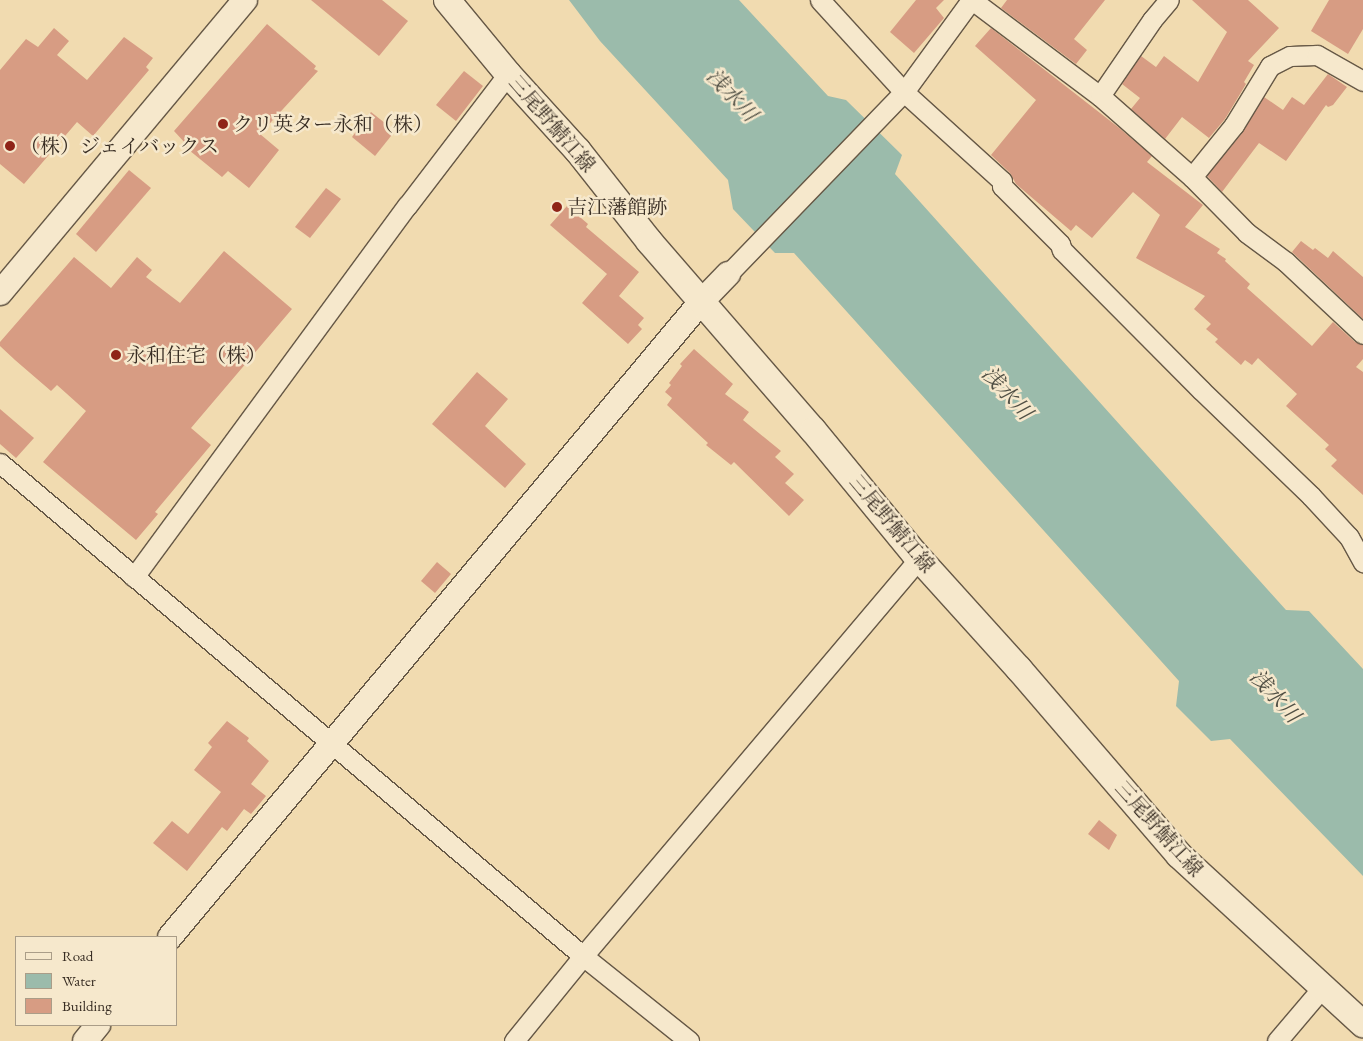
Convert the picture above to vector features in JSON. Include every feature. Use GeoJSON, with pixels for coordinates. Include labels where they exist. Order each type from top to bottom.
{"type":"FeatureCollection","features":[{"type":"Feature","properties":{"kind":"main road","name":"三尾野鯖江線"},"geometry":{"type":"LineString","coordinates":[[447,0],[508,74],[578,151],[700,302],[813,430],[915,554],[1019,669],[1179,855],[1363,1024]]}},
{"type":"Feature","properties":{"kind":"street"},"geometry":{"type":"LineString","coordinates":[[0,293],[245,0]]}},
{"type":"Feature","properties":{"kind":"street"},"geometry":{"type":"LineString","coordinates":[[820,0],[904,92],[1002,181],[1002,186],[1060,244],[1062,250],[1201,390],[1311,496],[1349,537],[1363,562]]}},
{"type":"Feature","properties":{"kind":"street"},"geometry":{"type":"LineString","coordinates":[[171,936],[700,302],[904,92],[972,0],[1100,96],[1192,177],[1247,234],[1286,262],[1363,334]]}},
{"type":"Feature","properties":{"kind":"street"},"geometry":{"type":"LineString","coordinates":[[1100,96],[1152,20],[1169,0]]}},
{"type":"Feature","properties":{"kind":"street"},"geometry":{"type":"LineString","coordinates":[[1192,177],[1234,125],[1270,66],[1290,56],[1317,55],[1363,81]]}},
{"type":"Feature","properties":{"kind":"street"},"geometry":{"type":"LineString","coordinates":[[134,577],[407,206],[508,74]]}},
{"type":"Feature","properties":{"kind":"street"},"geometry":{"type":"LineString","coordinates":[[0,463],[583,956],[689,1041]]}},
{"type":"Feature","properties":{"kind":"street"},"geometry":{"type":"LineString","coordinates":[[514,1041],[583,956],[917,561],[915,554]]}},
{"type":"Feature","properties":{"kind":"street"},"geometry":{"type":"LineString","coordinates":[[1277,1041],[1322,988]]}},
{"type":"Feature","properties":{"kind":"street"},"geometry":{"type":"LineString","coordinates":[[85,1041],[97,1026]]}},
{"type":"Feature","properties":{"kind":"water","name":"浅水川"},"geometry":{"type":"Polygon","coordinates":[[[569,0],[739,0],[828,96],[846,100],[902,155],[895,174],[1286,610],[1309,611],[1363,669],[1363,876],[1230,739],[1211,741],[1176,706],[1179,681],[794,253],[775,253],[733,209],[728,180],[600,41],[569,0]]]}},
{"type":"Feature","properties":{"kind":"building"},"geometry":{"type":"Polygon","coordinates":[[[311,0],[382,0],[408,21],[379,56],[311,0]]]}},
{"type":"Feature","properties":{"kind":"building"},"geometry":{"type":"Polygon","coordinates":[[[916,0],[944,0],[936,8],[944,18],[914,53],[890,32],[916,0]]]}},
{"type":"Feature","properties":{"kind":"building"},"geometry":{"type":"Polygon","coordinates":[[[1007,0],[1105,0],[1074,39],[1087,50],[1076,64],[1001,8],[1007,0]]]}},
{"type":"Feature","properties":{"kind":"building"},"geometry":{"type":"Polygon","coordinates":[[[1192,0],[1248,0],[1279,28],[1248,61],[1254,65],[1244,82],[1246,84],[1225,119],[1209,138],[1182,117],[1165,139],[1131,109],[1140,98],[1122,84],[1141,56],[1156,67],[1164,56],[1198,82],[1227,32],[1192,0]]]}},
{"type":"Feature","properties":{"kind":"building"},"geometry":{"type":"Polygon","coordinates":[[[1329,0],[1363,0],[1363,29],[1348,54],[1311,31],[1329,0]]]}},
{"type":"Feature","properties":{"kind":"building"},"geometry":{"type":"Polygon","coordinates":[[[267,24],[316,66],[314,69],[318,71],[260,134],[279,150],[249,188],[228,171],[222,177],[184,146],[186,144],[174,131],[267,24]]]}},
{"type":"Feature","properties":{"kind":"building"},"geometry":{"type":"Polygon","coordinates":[[[54,28],[69,41],[57,55],[87,80],[124,37],[153,58],[146,67],[149,70],[93,136],[77,122],[24,184],[0,164],[0,70],[26,39],[38,47],[54,28]]]}},
{"type":"Feature","properties":{"kind":"building"},"geometry":{"type":"Polygon","coordinates":[[[991,28],[1118,127],[1152,156],[1147,162],[1203,205],[1185,227],[1220,249],[1217,253],[1226,259],[1225,261],[1250,284],[1247,288],[1312,346],[1333,322],[1355,342],[1363,345],[1363,359],[1356,367],[1363,372],[1363,495],[1331,466],[1337,460],[1325,449],[1329,445],[1286,406],[1297,394],[1258,358],[1252,365],[1245,360],[1241,365],[1215,342],[1218,339],[1206,329],[1211,324],[1194,309],[1205,296],[1136,258],[1160,215],[1133,192],[1092,238],[1076,225],[1071,231],[1016,184],[1010,173],[991,155],[1036,100],[975,46],[991,28]]]}},
{"type":"Feature","properties":{"kind":"building"},"geometry":{"type":"Polygon","coordinates":[[[464,71],[483,86],[456,121],[436,105],[464,71]]]}},
{"type":"Feature","properties":{"kind":"building"},"geometry":{"type":"Polygon","coordinates":[[[1328,74],[1347,87],[1333,105],[1328,107],[1326,105],[1286,161],[1259,143],[1222,192],[1207,176],[1243,132],[1264,97],[1283,110],[1292,97],[1304,105],[1328,74]]]}},
{"type":"Feature","properties":{"kind":"building"},"geometry":{"type":"Polygon","coordinates":[[[371,112],[395,131],[375,156],[352,137],[371,112]]]}},
{"type":"Feature","properties":{"kind":"building"},"geometry":{"type":"Polygon","coordinates":[[[129,170],[151,188],[96,252],[76,234],[129,170]]]}},
{"type":"Feature","properties":{"kind":"building"},"geometry":{"type":"Polygon","coordinates":[[[326,188],[341,199],[310,238],[295,227],[326,188]]]}},
{"type":"Feature","properties":{"kind":"building"},"geometry":{"type":"Polygon","coordinates":[[[567,206],[588,224],[586,227],[639,272],[619,296],[644,318],[638,325],[642,329],[628,344],[582,303],[607,274],[550,225],[567,206]]]}},
{"type":"Feature","properties":{"kind":"building"},"geometry":{"type":"Polygon","coordinates":[[[1301,241],[1313,250],[1315,248],[1328,258],[1333,251],[1363,277],[1363,319],[1292,252],[1301,241]]]}},
{"type":"Feature","properties":{"kind":"building"},"geometry":{"type":"Polygon","coordinates":[[[224,251],[292,309],[191,428],[211,445],[155,512],[158,514],[136,540],[43,462],[86,411],[57,385],[51,391],[0,346],[0,342],[74,257],[111,288],[137,257],[152,270],[146,277],[180,303],[224,251]]]}},
{"type":"Feature","properties":{"kind":"building"},"geometry":{"type":"Polygon","coordinates":[[[694,349],[733,384],[725,394],[749,412],[743,420],[781,451],[775,457],[794,474],[785,483],[804,500],[789,516],[734,462],[731,465],[706,445],[708,443],[667,405],[672,398],[665,392],[671,385],[669,383],[682,366],[680,364],[694,349]]]}},
{"type":"Feature","properties":{"kind":"building"},"geometry":{"type":"Polygon","coordinates":[[[477,372],[508,399],[485,426],[526,464],[505,488],[432,424],[477,372]]]}},
{"type":"Feature","properties":{"kind":"building"},"geometry":{"type":"Polygon","coordinates":[[[0,409],[34,438],[16,458],[0,444],[0,409]]]}},
{"type":"Feature","properties":{"kind":"building"},"geometry":{"type":"Polygon","coordinates":[[[437,562],[451,574],[435,593],[421,581],[437,562]]]}},
{"type":"Feature","properties":{"kind":"building"},"geometry":{"type":"Polygon","coordinates":[[[227,721],[249,738],[247,741],[269,761],[251,784],[266,796],[251,814],[244,809],[227,831],[222,827],[187,871],[153,843],[172,821],[188,834],[221,792],[194,770],[212,747],[208,743],[227,721]]]}},
{"type":"Feature","properties":{"kind":"building"},"geometry":{"type":"Polygon","coordinates":[[[1099,820],[1117,835],[1109,850],[1088,834],[1099,820]]]}},
{"type":"Feature","properties":{"kind":"place","name":"クリ英ター永和（株）"},"geometry":{"type":"Point","coordinates":[223,124]}},
{"type":"Feature","properties":{"kind":"place","name":"（株）ジェイバックス"},"geometry":{"type":"Point","coordinates":[10,146]}},
{"type":"Feature","properties":{"kind":"place","name":"吉江藩館跡"},"geometry":{"type":"Point","coordinates":[557,207]}},
{"type":"Feature","properties":{"kind":"place","name":"永和住宅（株）"},"geometry":{"type":"Point","coordinates":[116,355]}}]}
